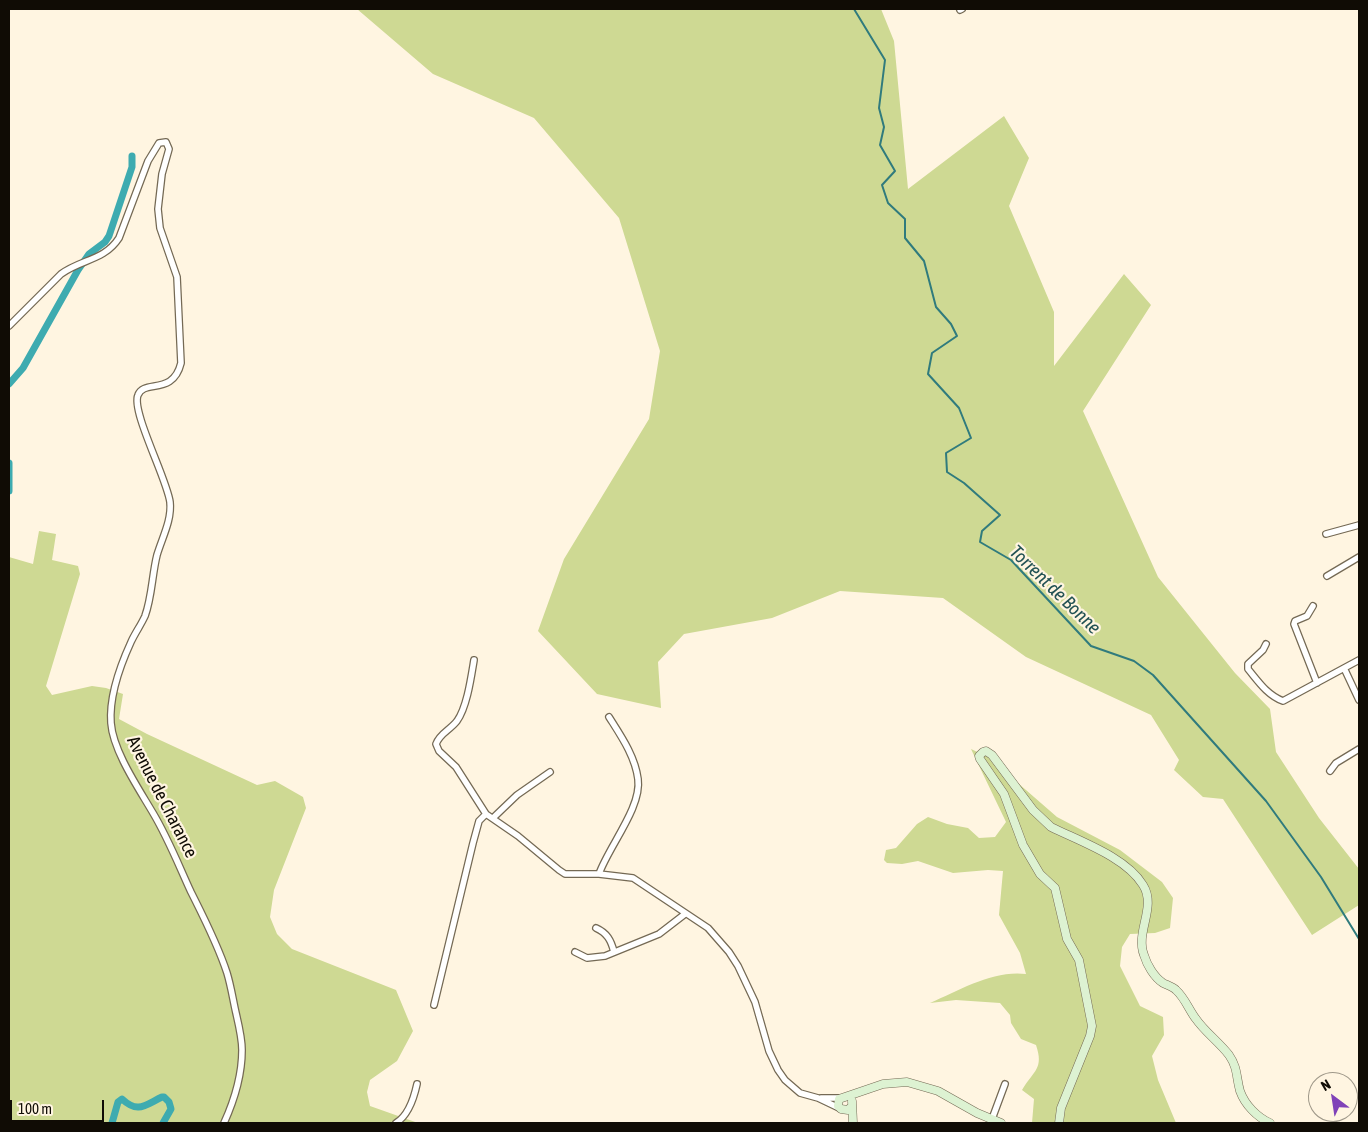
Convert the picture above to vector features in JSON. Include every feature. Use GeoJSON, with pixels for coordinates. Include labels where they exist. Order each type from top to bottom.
{"type":"FeatureCollection","features":[{"type":"Feature","properties":{"kind":"street","name":"Avenue de Charance"},"geometry":{"type":"LineString","coordinates":[[9,326],[61,274],[106,253],[115,244],[119,238],[148,161],[159,143],[166,142],[169,149],[162,174],[158,209],[160,228],[177,277],[182,363],[179,371],[171,381],[166,384],[146,388],[137,397],[140,417],[167,490],[170,504],[169,517],[157,555],[145,617],[131,641],[118,678],[112,703],[111,724],[126,766],[167,839],[227,973],[241,1037],[242,1052],[234,1096],[224,1123]]}},
{"type":"Feature","properties":{"kind":"street"},"geometry":{"type":"LineString","coordinates":[[1326,534],[1359,525]]}},
{"type":"Feature","properties":{"kind":"street"},"geometry":{"type":"LineString","coordinates":[[1328,576],[1359,557]]}},
{"type":"Feature","properties":{"kind":"street"},"geometry":{"type":"LineString","coordinates":[[1313,606],[1307,616],[1295,621],[1294,624],[1317,683]]}},
{"type":"Feature","properties":{"kind":"street"},"geometry":{"type":"LineString","coordinates":[[1266,644],[1263,650],[1248,664],[1248,669],[1266,691],[1275,698],[1283,700],[1359,660]]}},
{"type":"Feature","properties":{"kind":"street"},"geometry":{"type":"LineString","coordinates":[[474,660],[469,691],[457,720],[439,737],[436,744],[439,751],[456,767],[486,814],[518,836],[547,861],[566,874],[599,874],[633,878],[702,924],[715,935],[738,966],[755,1002],[769,1051],[778,1070],[786,1080],[800,1093],[818,1098],[848,1101]]}},
{"type":"Feature","properties":{"kind":"street"},"geometry":{"type":"LineString","coordinates":[[1344,668],[1359,700]]}},
{"type":"Feature","properties":{"kind":"street"},"geometry":{"type":"LineString","coordinates":[[599,874],[627,819],[638,791],[638,779],[628,749],[609,717]]}},
{"type":"Feature","properties":{"kind":"street"},"geometry":{"type":"LineString","coordinates":[[1330,771],[1336,763],[1359,749]]}},
{"type":"Feature","properties":{"kind":"street"},"geometry":{"type":"LineString","coordinates":[[1058,1123],[1065,1097],[1090,1036],[1091,1017],[1079,960],[1067,939],[1055,888],[1040,874],[1023,845],[1004,794],[979,756],[986,751],[992,755],[1042,820],[1050,827],[1111,856],[1138,877],[1147,893],[1149,903],[1142,945],[1146,960],[1156,976],[1175,990],[1196,1019],[1226,1052],[1236,1066],[1240,1091],[1245,1100],[1256,1114],[1270,1123]]}},
{"type":"Feature","properties":{"kind":"street"},"geometry":{"type":"LineString","coordinates":[[493,818],[517,796],[550,772]]}},
{"type":"Feature","properties":{"kind":"street"},"geometry":{"type":"LineString","coordinates":[[434,1005],[473,843],[479,821],[486,814]]}},
{"type":"Feature","properties":{"kind":"street"},"geometry":{"type":"LineString","coordinates":[[575,952],[588,958],[605,956],[658,934],[685,914]]}},
{"type":"Feature","properties":{"kind":"street"},"geometry":{"type":"LineString","coordinates":[[596,928],[604,931],[610,940],[614,952]]}},
{"type":"Feature","properties":{"kind":"street"},"geometry":{"type":"LineString","coordinates":[[840,1109],[838,1104],[848,1101],[865,1090],[896,1082],[913,1084],[938,1091],[969,1109],[1000,1123]]}},
{"type":"Feature","properties":{"kind":"street"},"geometry":{"type":"LineString","coordinates":[[396,1123],[404,1119],[414,1097],[417,1084]]}},
{"type":"Feature","properties":{"kind":"street"},"geometry":{"type":"LineString","coordinates":[[992,1119],[1005,1084]]}},
{"type":"Feature","properties":{"kind":"street"},"geometry":{"type":"LineString","coordinates":[[818,1098],[840,1109],[852,1123]]}},
{"type":"Feature","properties":{"kind":"street"},"geometry":{"type":"LineString","coordinates":[[840,1109],[848,1110],[848,1101]]}},
{"type":"Feature","properties":{"kind":"street"},"geometry":{"type":"LineString","coordinates":[[848,1101],[852,1123]]}},
{"type":"Feature","properties":{"kind":"green space"},"geometry":{"type":"Polygon","coordinates":[[[357,9],[881,9],[894,41],[908,189],[1004,116],[1029,158],[1009,206],[1054,312],[1054,366],[1124,274],[1151,305],[1083,411],[1158,577],[1235,673],[1270,709],[1276,752],[1319,818],[1359,869],[1359,905],[1312,935],[1223,799],[1203,797],[1174,770],[1179,760],[1151,715],[1026,657],[943,598],[840,591],[772,618],[684,634],[658,662],[661,708],[597,694],[538,631],[564,559],[649,419],[660,351],[619,218],[534,118],[433,74],[357,9]]]}},
{"type":"Feature","properties":{"kind":"green space"},"geometry":{"type":"Polygon","coordinates":[[[39,531],[56,534],[52,560],[78,566],[80,574],[46,686],[52,695],[92,686],[106,688],[123,694],[119,719],[257,785],[275,781],[303,797],[306,808],[274,890],[270,917],[277,934],[292,949],[396,990],[413,1031],[397,1061],[370,1080],[367,1092],[370,1106],[418,1123],[9,1123],[9,557],[33,564],[39,531]]]}},
{"type":"Feature","properties":{"kind":"green space"},"geometry":{"type":"Polygon","coordinates":[[[971,749],[988,757],[1057,817],[1120,850],[1162,882],[1173,898],[1170,928],[1155,933],[1130,934],[1122,947],[1120,966],[1140,1006],[1163,1017],[1164,1035],[1152,1056],[1158,1080],[1176,1123],[1032,1123],[1034,1099],[1022,1090],[1037,1069],[1039,1059],[1036,1045],[1021,1039],[1011,1023],[1010,1015],[1000,1003],[956,1000],[930,1003],[989,978],[1001,975],[1026,974],[1020,953],[999,915],[1003,871],[988,870],[953,873],[918,861],[902,864],[887,863],[884,860],[886,850],[896,848],[917,824],[928,817],[947,824],[968,828],[979,838],[995,837],[1006,822],[971,749]]]}},
{"type":"Feature","properties":{"kind":"waterway","name":"Torrent de Bonne"},"geometry":{"type":"LineString","coordinates":[[854,9],[885,60],[879,108],[884,127],[880,145],[895,171],[882,185],[888,203],[905,219],[905,238],[924,261],[936,307],[951,324],[957,336],[932,353],[928,374],[959,408],[971,438],[946,453],[947,472],[964,483],[1000,515],[982,531],[980,542],[1011,560],[1091,646],[1134,661],[1153,675],[1266,801],[1321,877],[1359,939]]}},
{"type":"Feature","properties":{"kind":"waterway"},"geometry":{"type":"LineString","coordinates":[[9,384],[23,368],[78,270],[89,254],[105,242],[109,236],[132,167],[132,156]]}},
{"type":"Feature","properties":{"kind":"waterway"},"geometry":{"type":"LineString","coordinates":[[9,463],[9,491]]}},
{"type":"Feature","properties":{"kind":"waterway"},"geometry":{"type":"LineString","coordinates":[[112,1123],[118,1102],[122,1099],[128,1104],[142,1107],[164,1097],[169,1102],[171,1109],[163,1123]]}}]}
